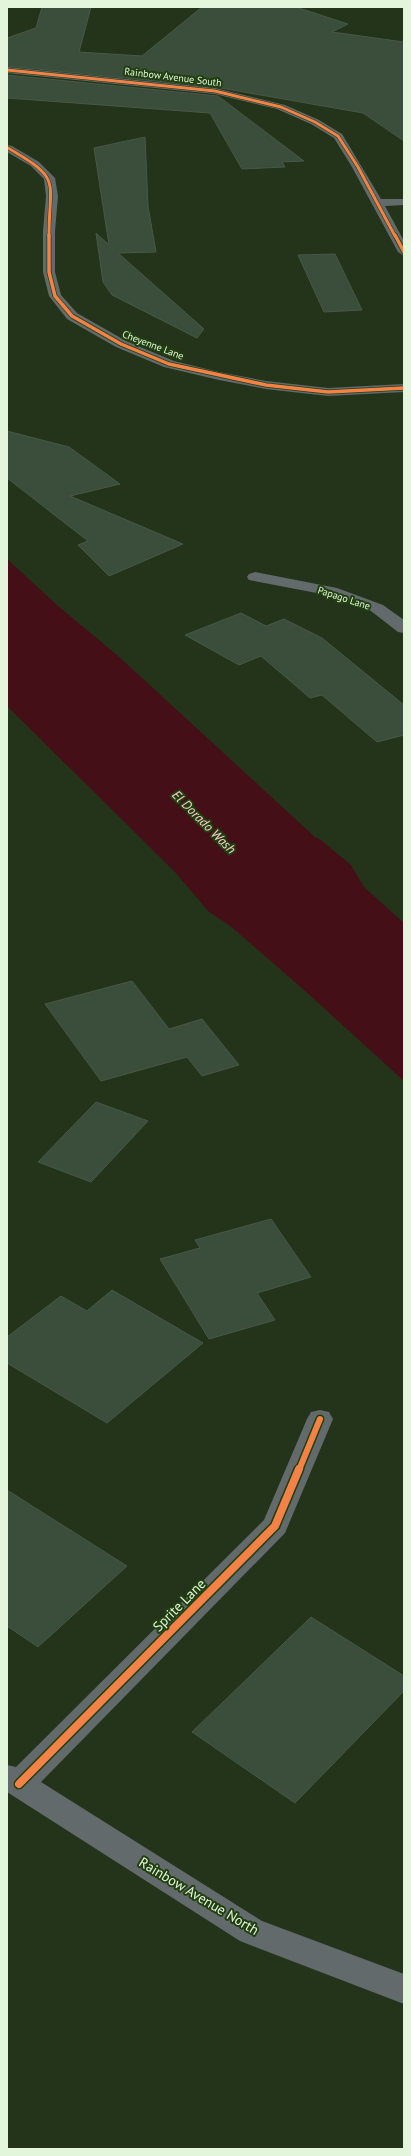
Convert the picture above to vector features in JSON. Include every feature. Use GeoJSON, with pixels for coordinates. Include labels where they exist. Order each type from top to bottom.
{"type":"FeatureCollection","features":[{"type":"Feature","properties":{"kind":"street","name":"Rainbow Avenue South"},"geometry":{"type":"LineString","coordinates":[[7,70],[181,86],[215,91],[282,107],[315,122],[338,136],[358,167],[404,252]]}},
{"type":"Feature","properties":{"kind":"street","name":"Cheyenne Lane"},"geometry":{"type":"LineString","coordinates":[[8,148],[35,164],[49,178],[52,196],[49,231],[49,272],[55,296],[72,316],[121,344],[169,364],[219,376],[266,385],[328,392],[404,388]]}},
{"type":"Feature","properties":{"kind":"street"},"geometry":{"type":"LineString","coordinates":[[378,203],[404,202]]}},
{"type":"Feature","properties":{"kind":"street","name":"Papago Lane"},"geometry":{"type":"LineString","coordinates":[[255,577],[331,591],[377,608],[404,628]]}},
{"type":"Feature","properties":{"kind":"street","name":"Sprite Lane"},"geometry":{"type":"LineString","coordinates":[[13,1780],[275,1526],[320,1419]]}},
{"type":"Feature","properties":{"kind":"street","name":"Rainbow Avenue North"},"geometry":{"type":"LineString","coordinates":[[13,1780],[251,1931],[404,1989]]}},
{"type":"Feature","properties":{"kind":"water","name":"El Dorado Wash"},"geometry":{"type":"Polygon","coordinates":[[[7,559],[57,605],[117,655],[315,837],[321,840],[351,865],[364,887],[404,923],[404,1081],[303,989],[229,925],[209,912],[175,872],[7,706],[7,559]]]}},
{"type":"Feature","properties":{"kind":"building"},"geometry":{"type":"Polygon","coordinates":[[[42,7],[91,7],[79,52],[142,56],[202,7],[296,7],[348,24],[332,32],[404,42],[404,141],[363,113],[215,87],[7,66],[7,38],[36,28],[42,7]]]}},
{"type":"Feature","properties":{"kind":"building"},"geometry":{"type":"Polygon","coordinates":[[[7,75],[218,96],[304,161],[282,162],[285,167],[242,169],[210,113],[7,98],[7,75]]]}},
{"type":"Feature","properties":{"kind":"building"},"geometry":{"type":"Polygon","coordinates":[[[145,137],[148,206],[156,252],[118,253],[204,329],[197,338],[112,295],[103,282],[96,233],[109,245],[94,148],[145,137]]]}},
{"type":"Feature","properties":{"kind":"building"},"geometry":{"type":"Polygon","coordinates":[[[335,254],[362,310],[324,312],[298,255],[335,254]]]}},
{"type":"Feature","properties":{"kind":"building"},"geometry":{"type":"Polygon","coordinates":[[[7,431],[69,447],[120,484],[70,496],[183,544],[109,576],[78,545],[88,541],[7,478],[7,431]]]}},
{"type":"Feature","properties":{"kind":"building"},"geometry":{"type":"Polygon","coordinates":[[[241,613],[266,626],[284,619],[322,638],[404,705],[404,735],[377,742],[322,695],[310,698],[261,656],[239,665],[185,635],[241,613]]]}},
{"type":"Feature","properties":{"kind":"building"},"geometry":{"type":"Polygon","coordinates":[[[132,981],[169,1029],[202,1019],[239,1065],[202,1076],[187,1057],[101,1081],[45,1004],[132,981]]]}},
{"type":"Feature","properties":{"kind":"building"},"geometry":{"type":"Polygon","coordinates":[[[96,1102],[148,1121],[91,1182],[38,1162],[96,1102]]]}},
{"type":"Feature","properties":{"kind":"building"},"geometry":{"type":"Polygon","coordinates":[[[271,1219],[311,1277],[257,1293],[275,1320],[209,1339],[160,1259],[200,1248],[195,1240],[271,1219]]]}},
{"type":"Feature","properties":{"kind":"building"},"geometry":{"type":"Polygon","coordinates":[[[112,1290],[203,1343],[107,1423],[7,1363],[7,1337],[61,1296],[87,1311],[112,1290]]]}},
{"type":"Feature","properties":{"kind":"building"},"geometry":{"type":"Polygon","coordinates":[[[7,1490],[127,1566],[38,1647],[7,1626],[7,1490]]]}},
{"type":"Feature","properties":{"kind":"building"},"geometry":{"type":"Polygon","coordinates":[[[311,1617],[404,1676],[404,1691],[295,1803],[192,1732],[311,1617]]]}},
{"type":"Feature","properties":{"kind":"cycle path"},"geometry":{"type":"LineString","coordinates":[[7,70],[215,91],[281,107],[315,122],[338,136],[358,167],[404,252]]}},
{"type":"Feature","properties":{"kind":"cycle path"},"geometry":{"type":"LineString","coordinates":[[8,148],[35,164],[49,178],[52,196],[49,231],[49,272],[55,296],[72,316],[121,344],[169,364],[219,376],[266,385],[328,392],[404,388]]}},
{"type":"Feature","properties":{"kind":"cycle path"},"geometry":{"type":"LineString","coordinates":[[19,1784],[275,1526],[320,1419]]}}]}
